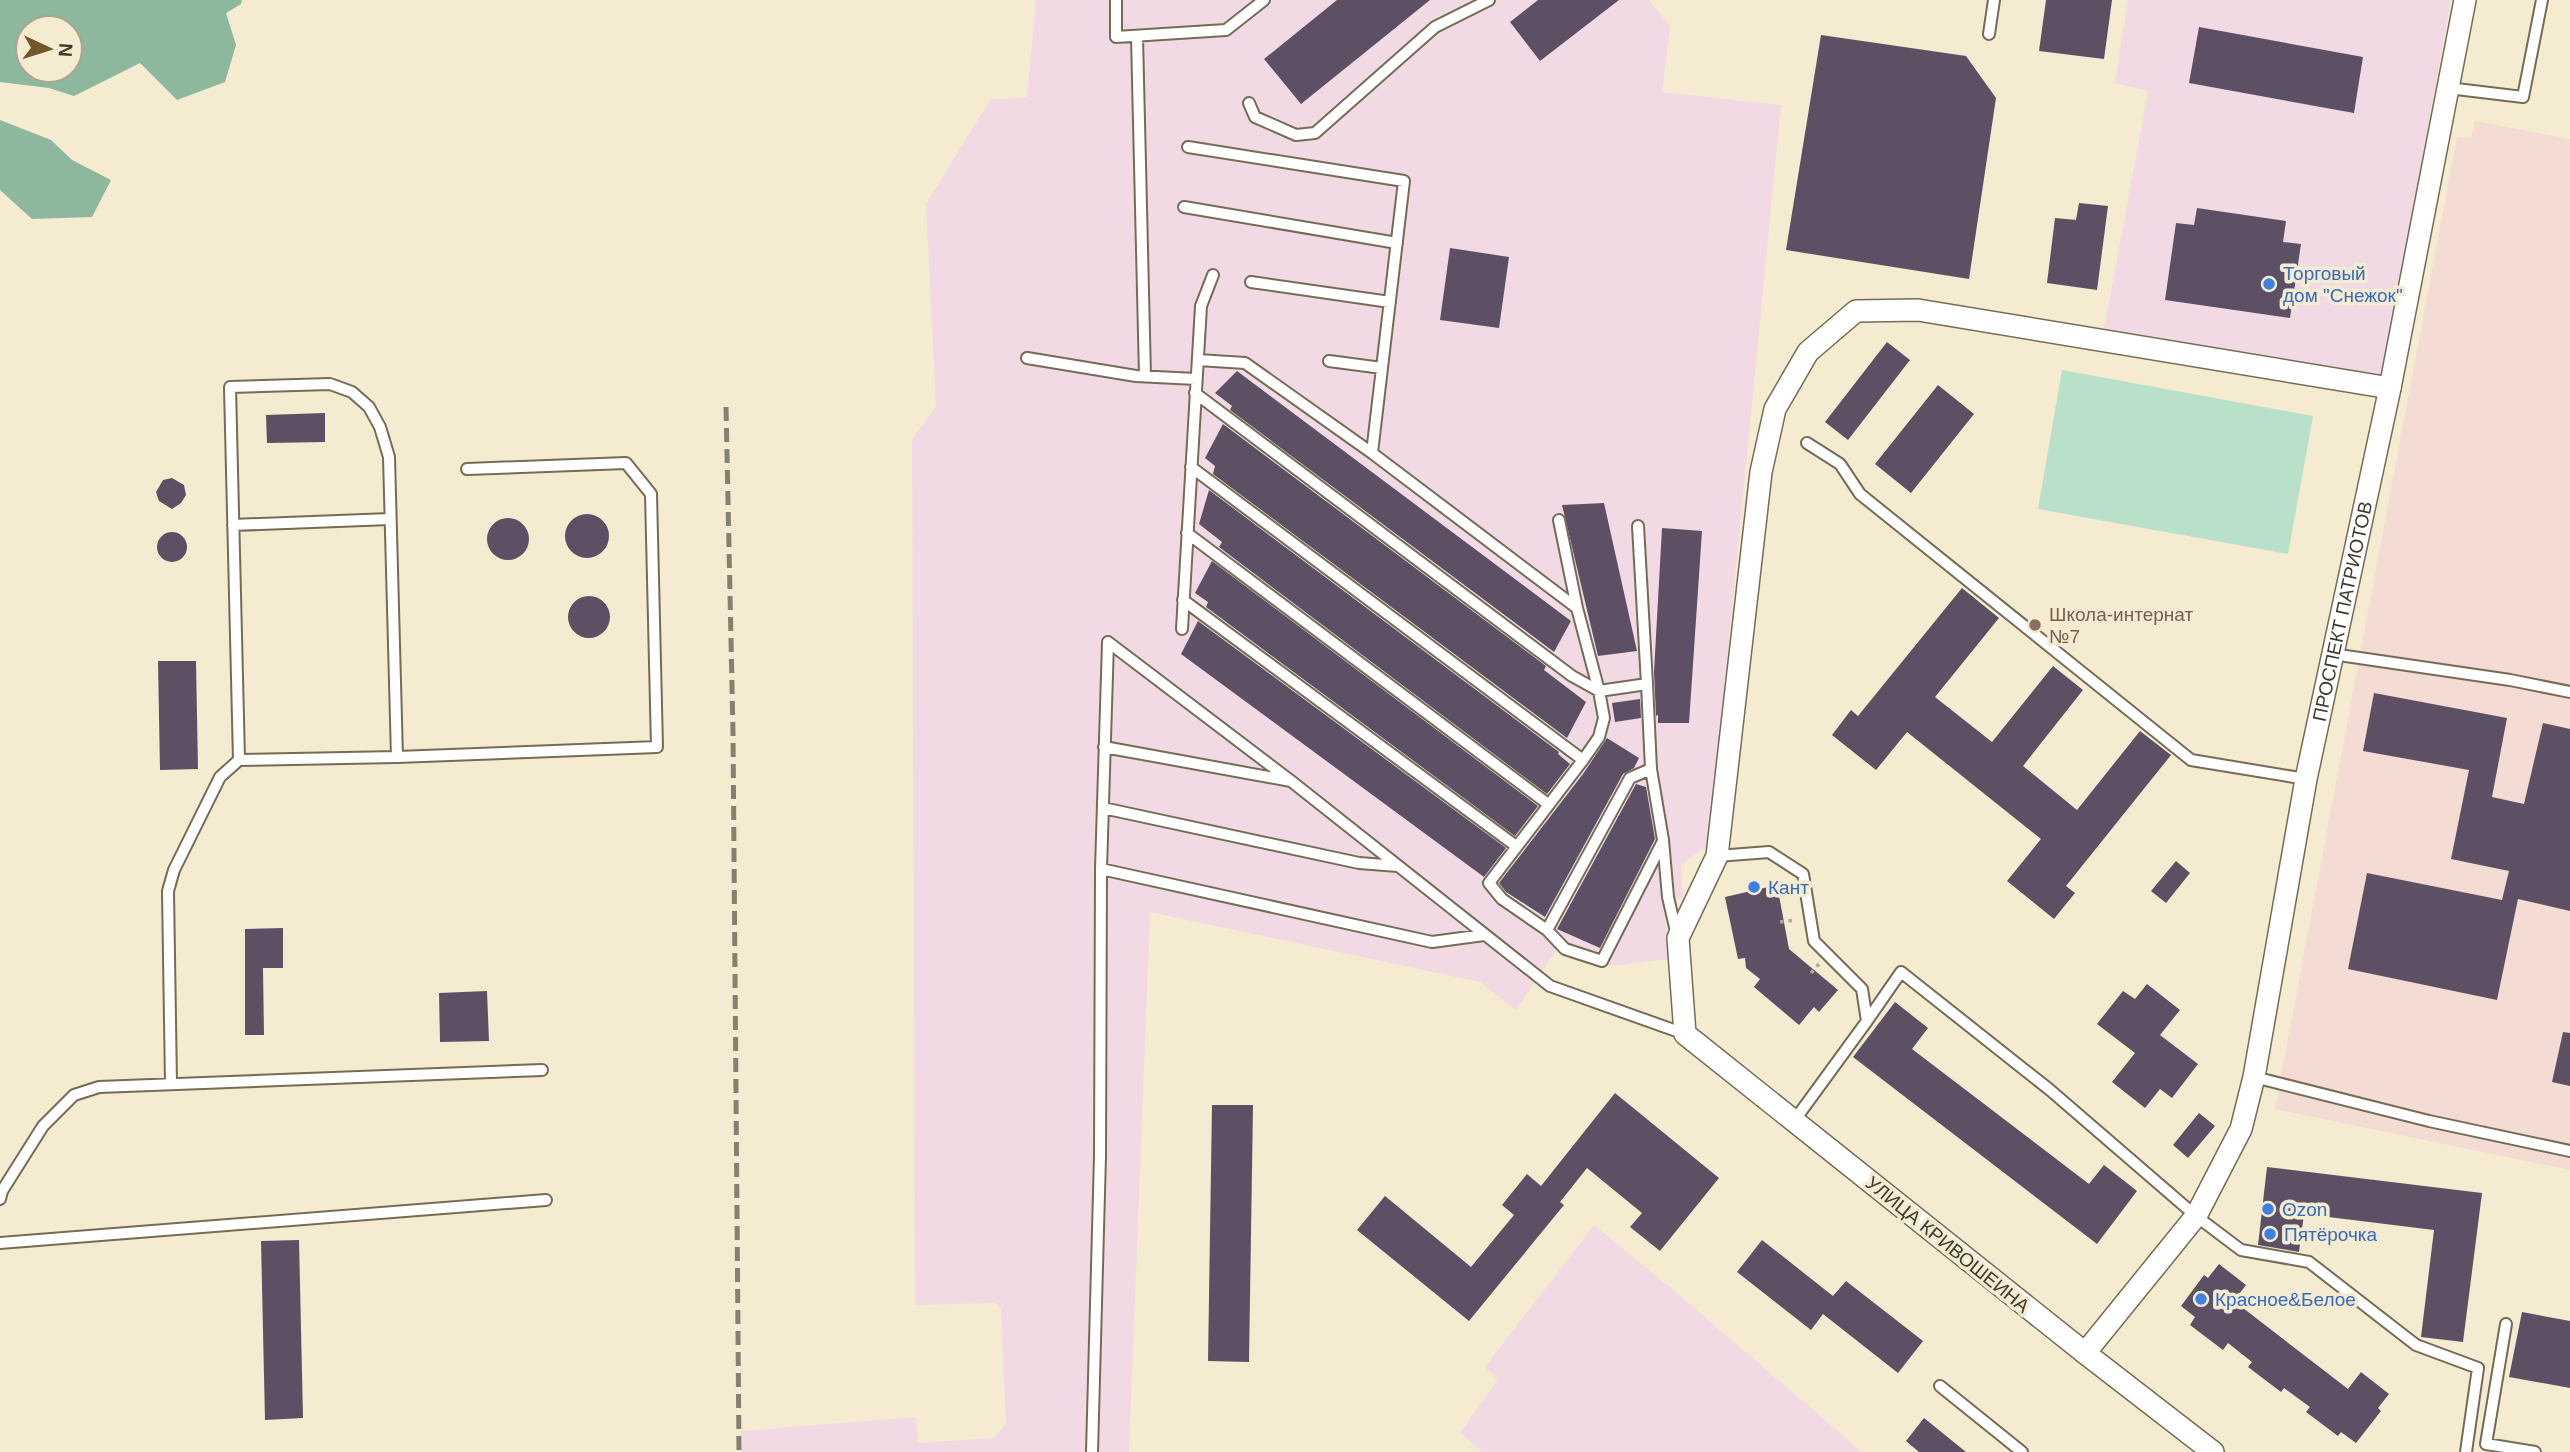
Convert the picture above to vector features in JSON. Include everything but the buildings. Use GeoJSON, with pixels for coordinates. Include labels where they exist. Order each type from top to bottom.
{"type":"FeatureCollection","features":[{"type":"Feature","properties":{"kind":"street","name":"ПРОСПЕКТ ПАТРИОТОВ"},"geometry":{"type":"LineString","coordinates":[[2085,1353],[2196,1216],[2241,1129],[2254,1077],[2306,779],[2390,388],[2465,0]]}},
{"type":"Feature","properties":{"kind":"street"},"geometry":{"type":"LineString","coordinates":[[1685,1034],[1678,939],[1717,856],[1761,472],[1775,409],[1808,352],[1856,311],[1918,310],[2390,388]]}},
{"type":"Feature","properties":{"kind":"street","name":"УЛИЦА КРИВОШЕИНА"},"geometry":{"type":"LineString","coordinates":[[1685,1034],[2213,1452]]}},
{"type":"Feature","properties":{"kind":"lane"},"geometry":{"type":"LineString","coordinates":[[1116,0],[1116,37],[1226,30],[1264,0]]}},
{"type":"Feature","properties":{"kind":"lane"},"geometry":{"type":"LineString","coordinates":[[1249,103],[1255,117],[1296,135],[1315,133],[1435,27],[1489,0]]}},
{"type":"Feature","properties":{"kind":"lane"},"geometry":{"type":"LineString","coordinates":[[1989,34],[1994,0]]}},
{"type":"Feature","properties":{"kind":"lane"},"geometry":{"type":"LineString","coordinates":[[2448,88],[2523,97],[2542,0]]}},
{"type":"Feature","properties":{"kind":"lane"},"geometry":{"type":"LineString","coordinates":[[1137,37],[1145,376]]}},
{"type":"Feature","properties":{"kind":"lane"},"geometry":{"type":"LineString","coordinates":[[1188,146],[1404,181],[1372,453]]}},
{"type":"Feature","properties":{"kind":"lane"},"geometry":{"type":"LineString","coordinates":[[1184,207],[1397,243]]}},
{"type":"Feature","properties":{"kind":"lane"},"geometry":{"type":"LineString","coordinates":[[1182,629],[1201,306],[1213,275]]}},
{"type":"Feature","properties":{"kind":"lane"},"geometry":{"type":"LineString","coordinates":[[1251,282],[1390,302]]}},
{"type":"Feature","properties":{"kind":"lane"},"geometry":{"type":"LineString","coordinates":[[1027,358],[1145,376],[1196,379]]}},
{"type":"Feature","properties":{"kind":"lane"},"geometry":{"type":"LineString","coordinates":[[1198,360],[1245,363],[1372,453],[1577,608]]}},
{"type":"Feature","properties":{"kind":"lane"},"geometry":{"type":"LineString","coordinates":[[1329,361],[1382,368]]}},
{"type":"Feature","properties":{"kind":"lane"},"geometry":{"type":"LineString","coordinates":[[239,761],[230,387],[330,384],[352,392],[369,407],[380,427],[389,457],[397,757]]}},
{"type":"Feature","properties":{"kind":"lane"},"geometry":{"type":"LineString","coordinates":[[1195,393],[1572,677],[1599,691],[1647,684]]}},
{"type":"Feature","properties":{"kind":"lane"},"geometry":{"type":"LineString","coordinates":[[1807,443],[1840,464],[1860,494],[2191,760],[2306,779]]}},
{"type":"Feature","properties":{"kind":"lane"},"geometry":{"type":"LineString","coordinates":[[170,1084],[167,891],[174,870],[220,777],[239,761],[657,747],[651,494],[626,463],[467,469]]}},
{"type":"Feature","properties":{"kind":"lane"},"geometry":{"type":"LineString","coordinates":[[1191,467],[1583,760]]}},
{"type":"Feature","properties":{"kind":"lane"},"geometry":{"type":"LineString","coordinates":[[233,525],[390,519]]}},
{"type":"Feature","properties":{"kind":"lane"},"geometry":{"type":"LineString","coordinates":[[1559,520],[1604,718],[1599,737],[1489,884],[1502,899],[1547,930],[1565,949],[1602,961],[1663,840]]}},
{"type":"Feature","properties":{"kind":"lane"},"geometry":{"type":"LineString","coordinates":[[1638,526],[1651,769],[1663,840],[1668,897],[1678,939]]}},
{"type":"Feature","properties":{"kind":"lane"},"geometry":{"type":"LineString","coordinates":[[1187,533],[1548,804]]}},
{"type":"Feature","properties":{"kind":"lane"},"geometry":{"type":"LineString","coordinates":[[1183,600],[1516,846]]}},
{"type":"Feature","properties":{"kind":"lane"},"geometry":{"type":"LineString","coordinates":[[1092,1452],[1100,1156],[1101,869],[1108,642],[1291,780],[1550,986],[1685,1034]]}},
{"type":"Feature","properties":{"kind":"lane"},"geometry":{"type":"LineString","coordinates":[[2332,654],[2510,680],[2570,692]]}},
{"type":"Feature","properties":{"kind":"lane"},"geometry":{"type":"LineString","coordinates":[[1104,747],[1291,780]]}},
{"type":"Feature","properties":{"kind":"lane"},"geometry":{"type":"LineString","coordinates":[[1547,930],[1630,778],[1651,769]]}},
{"type":"Feature","properties":{"kind":"lane"},"geometry":{"type":"LineString","coordinates":[[1103,808],[1359,863],[1398,866]]}},
{"type":"Feature","properties":{"kind":"lane"},"geometry":{"type":"LineString","coordinates":[[1717,856],[1769,852],[1803,874],[1814,941],[1862,989],[1867,1021]]}},
{"type":"Feature","properties":{"kind":"lane"},"geometry":{"type":"LineString","coordinates":[[1101,869],[1432,942],[1484,935]]}},
{"type":"Feature","properties":{"kind":"lane"},"geometry":{"type":"LineString","coordinates":[[1794,1121],[1901,972],[2050,1090],[2196,1216],[2241,1250],[2309,1262],[2416,1345],[2478,1368],[2466,1452]]}},
{"type":"Feature","properties":{"kind":"lane"},"geometry":{"type":"LineString","coordinates":[[0,1199],[2,1191],[43,1126],[74,1095],[99,1087],[542,1070]]}},
{"type":"Feature","properties":{"kind":"lane"},"geometry":{"type":"LineString","coordinates":[[2254,1077],[2428,1121],[2570,1151]]}},
{"type":"Feature","properties":{"kind":"lane"},"geometry":{"type":"LineString","coordinates":[[0,1243],[546,1200]]}},
{"type":"Feature","properties":{"kind":"lane"},"geometry":{"type":"LineString","coordinates":[[2506,1324],[2486,1444],[2535,1452]]}},
{"type":"Feature","properties":{"kind":"lane"},"geometry":{"type":"LineString","coordinates":[[1940,1386],[2022,1452]]}},
{"type":"Feature","properties":{"kind":"shaded area"},"geometry":{"type":"Polygon","coordinates":[[[1036,0],[1649,0],[1670,26],[1662,92],[1781,105],[1709,845],[1681,865],[1683,898],[1663,900],[1670,959],[1609,966],[1556,950],[1516,1010],[1480,982],[1150,912],[1129,1452],[741,1452],[741,1431],[916,1417],[918,1443],[993,1438],[1006,1424],[1001,1308],[995,1303],[915,1305],[912,439],[936,407],[926,204],[990,100],[1027,97],[1036,0]]]}},
{"type":"Feature","properties":{"kind":"shaded area"},"geometry":{"type":"Polygon","coordinates":[[[2128,0],[2451,0],[2382,376],[2104,330],[2148,91],[2115,83],[2128,0]]]}},
{"type":"Feature","properties":{"kind":"shaded area"},"geometry":{"type":"Polygon","coordinates":[[[2475,121],[2570,139],[2570,1170],[2275,1109],[2457,137],[2471,138],[2475,121]]]}},
{"type":"Feature","properties":{"kind":"shaded area"},"geometry":{"type":"Polygon","coordinates":[[[1594,1225],[1862,1452],[1483,1452],[1460,1433],[1498,1380],[1485,1367],[1594,1225]]]}},
{"type":"Feature","properties":{"kind":"green space"},"geometry":{"type":"Polygon","coordinates":[[[0,0],[242,0],[241,4],[226,13],[236,45],[225,82],[177,100],[140,63],[74,96],[49,88],[16,84],[84,84],[84,14],[14,14],[14,84],[0,82],[0,0]]]}},
{"type":"Feature","properties":{"kind":"green space"},"geometry":{"type":"Polygon","coordinates":[[[0,120],[51,140],[72,160],[111,180],[92,217],[32,219],[0,190],[0,120]]]}},
{"type":"Feature","properties":{"kind":"green space"},"geometry":{"type":"Polygon","coordinates":[[[2062,370],[2313,416],[2288,554],[2038,509],[2062,370]]]}},
{"type":"Feature","properties":{"kind":"railway"},"geometry":{"type":"LineString","coordinates":[[726,407],[733,733],[739,1452]]}},
{"type":"Feature","properties":{"kind":"place","name":"Торговый дом \"Снежок\""},"geometry":{"type":"Point","coordinates":[2269,284]}},
{"type":"Feature","properties":{"kind":"place","name":"Школа-интернат №7"},"geometry":{"type":"Point","coordinates":[2035,625]}},
{"type":"Feature","properties":{"kind":"place","name":"Кант"},"geometry":{"type":"Point","coordinates":[1754,887]}},
{"type":"Feature","properties":{"kind":"place","name":"Ozon"},"geometry":{"type":"Point","coordinates":[2268,1209]}},
{"type":"Feature","properties":{"kind":"place","name":"Пятёрочка"},"geometry":{"type":"Point","coordinates":[2270,1234]}},
{"type":"Feature","properties":{"kind":"place","name":"Красное&Белое"},"geometry":{"type":"Point","coordinates":[2201,1299]}}]}
